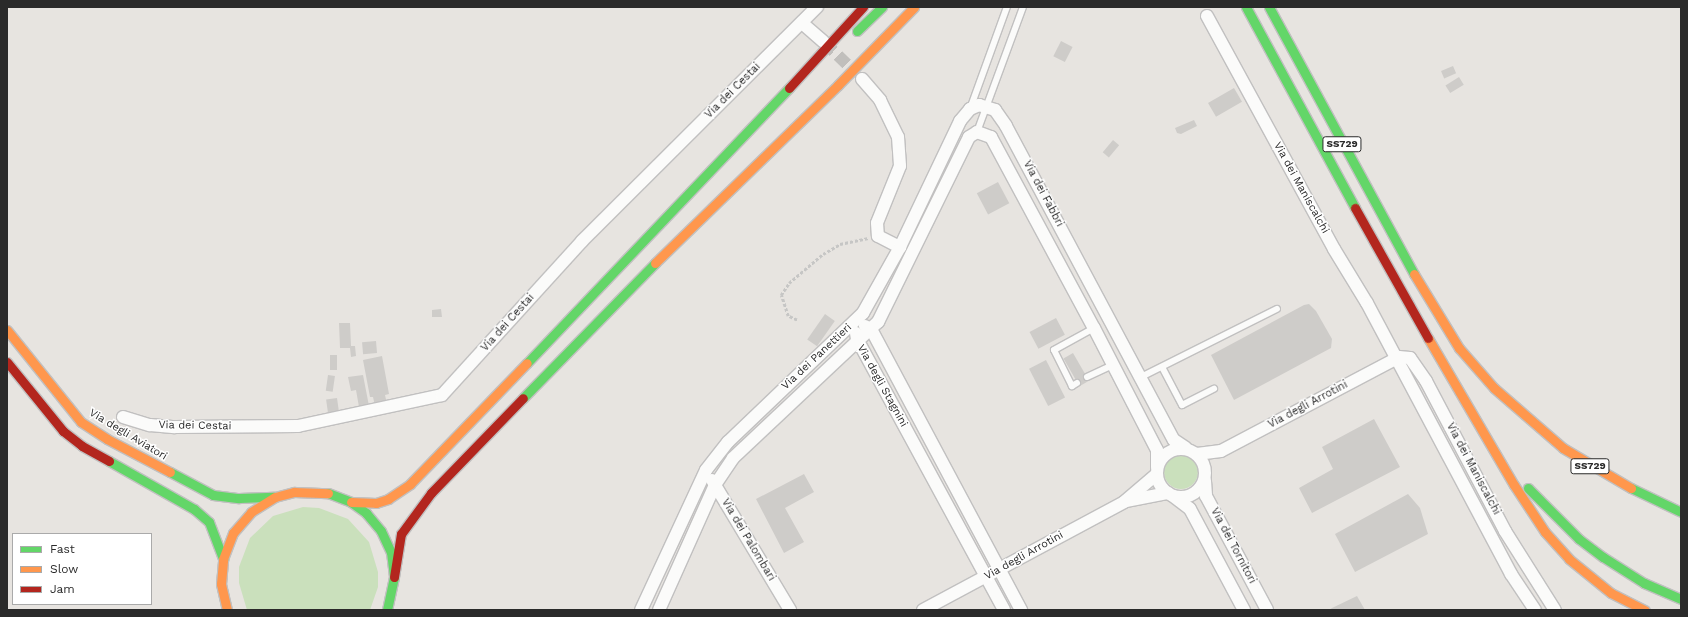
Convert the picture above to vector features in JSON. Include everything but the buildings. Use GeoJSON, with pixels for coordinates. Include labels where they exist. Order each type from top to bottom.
{"type":"FeatureCollection","features":[{"type":"Feature","properties":{"kind":"main road"},"geometry":{"type":"LineString","coordinates":[[351,502],[376,503],[388,500],[410,484],[692,193],[863,7]]}},
{"type":"Feature","properties":{"kind":"main road"},"geometry":{"type":"LineString","coordinates":[[850,38],[882,7]]}},
{"type":"Feature","properties":{"kind":"main road"},"geometry":{"type":"LineString","coordinates":[[867,36],[894,7]]}},
{"type":"Feature","properties":{"kind":"main road"},"geometry":{"type":"LineString","coordinates":[[387,610],[391,601],[396,554],[401,534],[430,493],[700,216],[838,85],[914,7]]}},
{"type":"Feature","properties":{"kind":"main road","name":"SS729"},"geometry":{"type":"LineString","coordinates":[[1246,7],[1389,272],[1476,421],[1545,532],[1569,559],[1611,593],[1645,610]]}},
{"type":"Feature","properties":{"kind":"main road","name":"SS729"},"geometry":{"type":"LineString","coordinates":[[1269,7],[1417,280],[1459,348],[1510,402],[1563,448],[1586,464],[1681,512]]}},
{"type":"Feature","properties":{"kind":"main road"},"geometry":{"type":"LineString","coordinates":[[1288,22],[1332,124]]}},
{"type":"Feature","properties":{"kind":"main road"},"geometry":{"type":"LineString","coordinates":[[692,193],[732,158],[839,49]]}},
{"type":"Feature","properties":{"kind":"main road"},"geometry":{"type":"LineString","coordinates":[[700,216],[734,175],[782,126]]}},
{"type":"Feature","properties":{"kind":"main road"},"geometry":{"type":"LineString","coordinates":[[1300,127],[1354,209]]}},
{"type":"Feature","properties":{"kind":"main road","name":"Via degli Aviatori"},"geometry":{"type":"LineString","coordinates":[[7,330],[81,422],[107,439],[213,495],[239,498],[275,497]]}},
{"type":"Feature","properties":{"kind":"main road"},"geometry":{"type":"LineString","coordinates":[[7,362],[63,431],[82,446],[194,509],[209,522],[218,539],[223,559]]}},
{"type":"Feature","properties":{"kind":"main road"},"geometry":{"type":"LineString","coordinates":[[1510,402],[1605,467],[1646,488],[1681,501]]}},
{"type":"Feature","properties":{"kind":"main road"},"geometry":{"type":"LineString","coordinates":[[1476,421],[1522,481],[1579,539],[1623,571],[1681,599]]}},
{"type":"Feature","properties":{"kind":"main road"},"geometry":{"type":"LineString","coordinates":[[227,610],[221,584],[223,559],[233,533],[251,512],[275,497],[294,492],[313,491],[332,494],[351,502],[366,513],[381,531],[390,552],[394,576]]}},
{"type":"Feature","properties":{"kind":"main road"},"geometry":{"type":"LineString","coordinates":[[1611,593],[1636,610]]}},
{"type":"Feature","properties":{"kind":"street","name":"Via dei Cestai"},"geometry":{"type":"LineString","coordinates":[[123,417],[150,425],[175,428],[298,426],[442,395],[582,241],[817,7]]}},
{"type":"Feature","properties":{"kind":"street","name":"Via dei Maniscalchi"},"geometry":{"type":"LineString","coordinates":[[1207,16],[1396,358],[1492,538],[1535,610]]}},
{"type":"Feature","properties":{"kind":"street"},"geometry":{"type":"LineString","coordinates":[[802,23],[823,41]]}},
{"type":"Feature","properties":{"kind":"street"},"geometry":{"type":"LineString","coordinates":[[862,79],[880,100],[892,121],[900,151],[900,166],[877,223],[878,236],[900,247]]}},
{"type":"Feature","properties":{"kind":"street"},"geometry":{"type":"LineString","coordinates":[[970,109],[987,106]]}},
{"type":"Feature","properties":{"kind":"street","name":"Via dei Fabbri"},"geometry":{"type":"LineString","coordinates":[[987,106],[999,114],[1006,126],[1174,440],[1191,451]]}},
{"type":"Feature","properties":{"kind":"street","name":"Via dei Panettieri"},"geometry":{"type":"LineString","coordinates":[[641,610],[706,470],[728,442],[855,322],[870,303],[900,247],[960,121],[970,109]]}},
{"type":"Feature","properties":{"kind":"street","name":"Via dei Panettieri"},"geometry":{"type":"LineString","coordinates":[[659,610],[715,485],[733,458],[857,340],[871,329],[882,314],[969,136],[977,132]]}},
{"type":"Feature","properties":{"kind":"street","name":"Via dei Fabbri"},"geometry":{"type":"LineString","coordinates":[[977,132],[986,133],[991,137],[1094,328],[1157,450],[1157,470]]}},
{"type":"Feature","properties":{"kind":"street"},"geometry":{"type":"LineString","coordinates":[[1076,296],[1093,287]]}},
{"type":"Feature","properties":{"kind":"street","name":"Via degli Stagnini"},"geometry":{"type":"LineString","coordinates":[[1004,610],[857,340],[855,322],[871,329],[1021,610]]}},
{"type":"Feature","properties":{"kind":"street","name":"Via dei Maniscalchi"},"geometry":{"type":"LineString","coordinates":[[1396,358],[1402,356],[1410,358],[1426,381],[1505,531],[1555,610]]}},
{"type":"Feature","properties":{"kind":"street","name":"Via degli Arrotini"},"geometry":{"type":"LineString","coordinates":[[1221,452],[1396,358]]}},
{"type":"Feature","properties":{"kind":"street"},"geometry":{"type":"LineString","coordinates":[[1124,502],[1157,470],[1165,454],[1172,450],[1221,452]]}},
{"type":"Feature","properties":{"kind":"street"},"geometry":{"type":"LineString","coordinates":[[1191,451],[1205,466],[1205,477]]}},
{"type":"Feature","properties":{"kind":"street"},"geometry":{"type":"LineString","coordinates":[[1157,470],[1160,485],[1170,494],[1180,497],[1195,493],[1221,452]]}},
{"type":"Feature","properties":{"kind":"street","name":"Via dei Palombari"},"geometry":{"type":"LineString","coordinates":[[706,470],[790,610]]}},
{"type":"Feature","properties":{"kind":"street","name":"Via dei Tornitori"},"geometry":{"type":"LineString","coordinates":[[1205,477],[1206,496],[1267,610]]}},
{"type":"Feature","properties":{"kind":"street"},"geometry":{"type":"LineString","coordinates":[[1124,502],[1170,494]]}},
{"type":"Feature","properties":{"kind":"street","name":"Via dei Tornitori"},"geometry":{"type":"LineString","coordinates":[[1170,494],[1190,509],[1244,610]]}},
{"type":"Feature","properties":{"kind":"street","name":"Via degli Arrotini"},"geometry":{"type":"LineString","coordinates":[[924,610],[1124,502]]}},
{"type":"Feature","properties":{"kind":"street"},"geometry":{"type":"LineString","coordinates":[[1492,538],[1505,531]]}},
{"type":"Feature","properties":{"kind":"lane"},"geometry":{"type":"LineString","coordinates":[[970,109],[1007,7]]}},
{"type":"Feature","properties":{"kind":"lane"},"geometry":{"type":"LineString","coordinates":[[977,132],[1023,7]]}},
{"type":"Feature","properties":{"kind":"lane"},"geometry":{"type":"LineString","coordinates":[[1141,377],[1277,309]]}},
{"type":"Feature","properties":{"kind":"lane"},"geometry":{"type":"LineString","coordinates":[[1077,383],[1072,386],[1054,350],[1094,328]]}},
{"type":"Feature","properties":{"kind":"lane"},"geometry":{"type":"LineString","coordinates":[[1087,377],[1113,366]]}},
{"type":"Feature","properties":{"kind":"lane"},"geometry":{"type":"LineString","coordinates":[[1162,367],[1182,406],[1214,389]]}},
{"type":"Feature","properties":{"kind":"path"},"geometry":{"type":"LineString","coordinates":[[797,320],[788,316],[781,295],[789,283],[823,254],[840,244],[878,236]]}},
{"type":"Feature","properties":{"kind":"green space"},"geometry":{"type":"Polygon","coordinates":[[[1178,455],[1184,455],[1193,460],[1197,466],[1197,478],[1193,484],[1184,489],[1178,489],[1169,484],[1164,475],[1164,469],[1169,460],[1178,455]]]}},
{"type":"Feature","properties":{"kind":"green space"},"geometry":{"type":"Polygon","coordinates":[[[303,507],[319,508],[348,519],[369,542],[378,572],[378,587],[370,610],[247,610],[239,583],[239,567],[250,538],[273,516],[303,507]]]}},
{"type":"Feature","properties":{"kind":"tunnel"},"geometry":{"type":"LineString","coordinates":[[825,43],[857,74]]}},
{"type":"Feature","properties":{"kind":"traffic: fast"},"geometry":{"type":"LineString","coordinates":[[857,31],[882,7]]}},
{"type":"Feature","properties":{"kind":"traffic: fast"},"geometry":{"type":"LineString","coordinates":[[1246,7],[1355,208]]}},
{"type":"Feature","properties":{"kind":"traffic: fast"},"geometry":{"type":"LineString","coordinates":[[1269,7],[1414,274]]}},
{"type":"Feature","properties":{"kind":"traffic: fast"},"geometry":{"type":"LineString","coordinates":[[527,363],[789,88]]}},
{"type":"Feature","properties":{"kind":"traffic: fast"},"geometry":{"type":"LineString","coordinates":[[523,398],[655,263]]}},
{"type":"Feature","properties":{"kind":"traffic: fast"},"geometry":{"type":"LineString","coordinates":[[109,461],[194,509],[209,522],[223,559]]}},
{"type":"Feature","properties":{"kind":"traffic: fast"},"geometry":{"type":"LineString","coordinates":[[170,472],[213,495],[239,498],[274,497]]}},
{"type":"Feature","properties":{"kind":"traffic: fast"},"geometry":{"type":"LineString","coordinates":[[1528,488],[1579,539],[1603,557],[1644,583],[1681,599]]}},
{"type":"Feature","properties":{"kind":"traffic: fast"},"geometry":{"type":"LineString","coordinates":[[1631,488],[1681,512]]}},
{"type":"Feature","properties":{"kind":"traffic: fast"},"geometry":{"type":"LineString","coordinates":[[328,493],[351,502],[366,513],[381,531],[391,552],[394,577],[387,610]]}},
{"type":"Feature","properties":{"kind":"traffic: slow"},"geometry":{"type":"LineString","coordinates":[[655,263],[838,85],[914,7]]}},
{"type":"Feature","properties":{"kind":"traffic: slow"},"geometry":{"type":"LineString","coordinates":[[1414,274],[1459,348],[1494,388],[1563,448],[1631,488]]}},
{"type":"Feature","properties":{"kind":"traffic: slow"},"geometry":{"type":"LineString","coordinates":[[7,330],[81,422],[107,439],[170,472]]}},
{"type":"Feature","properties":{"kind":"traffic: slow"},"geometry":{"type":"LineString","coordinates":[[1428,338],[1514,485],[1545,532],[1569,559],[1611,593],[1645,610]]}},
{"type":"Feature","properties":{"kind":"traffic: slow"},"geometry":{"type":"LineString","coordinates":[[351,502],[376,503],[388,499],[410,484],[527,363]]}},
{"type":"Feature","properties":{"kind":"traffic: slow"},"geometry":{"type":"LineString","coordinates":[[227,610],[221,584],[223,559],[233,533],[251,512],[275,497],[294,492],[328,493]]}},
{"type":"Feature","properties":{"kind":"traffic: jam"},"geometry":{"type":"LineString","coordinates":[[789,88],[863,7]]}},
{"type":"Feature","properties":{"kind":"traffic: jam"},"geometry":{"type":"LineString","coordinates":[[1355,208],[1428,338]]}},
{"type":"Feature","properties":{"kind":"traffic: jam"},"geometry":{"type":"LineString","coordinates":[[7,362],[63,431],[82,446],[109,461]]}},
{"type":"Feature","properties":{"kind":"traffic: jam"},"geometry":{"type":"LineString","coordinates":[[394,577],[401,534],[431,493],[523,398]]}}]}
